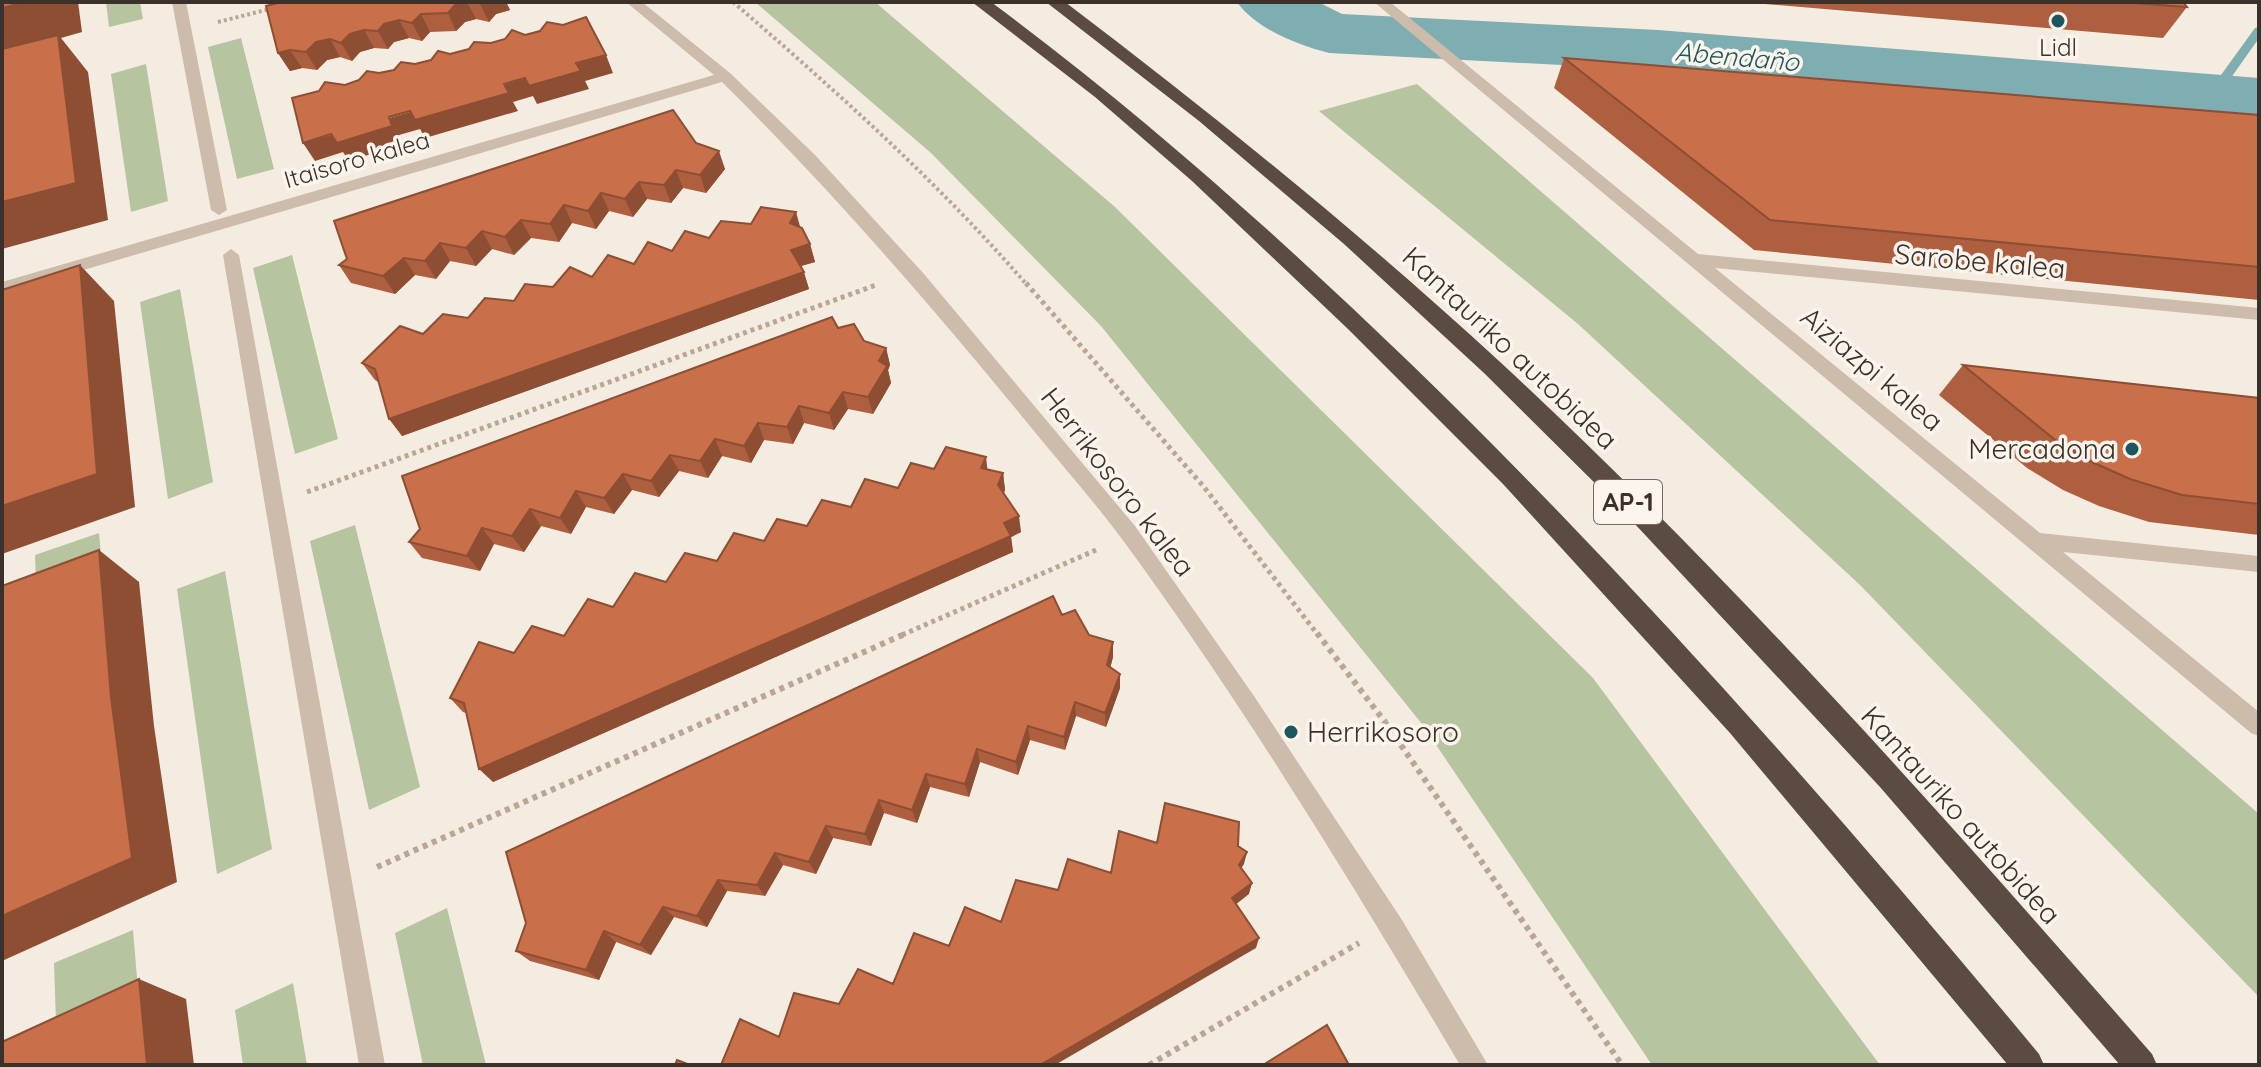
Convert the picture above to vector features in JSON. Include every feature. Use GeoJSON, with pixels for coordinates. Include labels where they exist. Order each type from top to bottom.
{"type":"FeatureCollection","features":[{"type":"Feature","properties":{"kind":"highway","name":"AP-1"},"geometry":{"type":"LineString","coordinates":[[980,2],[1117,107],[1234,209],[1337,304],[1530,496],[1745,729],[1922,935],[2028,1065]]}},
{"type":"Feature","properties":{"kind":"highway","name":"Kantauriko autobidea"},"geometry":{"type":"LineString","coordinates":[[1054,2],[1165,84],[1285,182],[1558,429],[1786,667],[1980,878],[2141,1065]]}},
{"type":"Feature","properties":{"kind":"street"},"geometry":{"type":"LineString","coordinates":[[179,2],[219,210]]}},
{"type":"Feature","properties":{"kind":"street","name":"Herrikosoro kalea"},"geometry":{"type":"LineString","coordinates":[[633,2],[725,76],[809,159],[918,278],[1128,532],[1246,703],[1393,929],[1475,1065]]}},
{"type":"Feature","properties":{"kind":"street","name":"Aiziazpi kalea"},"geometry":{"type":"LineString","coordinates":[[1381,2],[2259,726]]}},
{"type":"Feature","properties":{"kind":"street","name":"Itaisoro kalea"},"geometry":{"type":"LineString","coordinates":[[2,288],[725,76]]}},
{"type":"Feature","properties":{"kind":"street"},"geometry":{"type":"LineString","coordinates":[[231,255],[272,505],[372,1065]]}},
{"type":"Feature","properties":{"kind":"street","name":"Sarobe kalea"},"geometry":{"type":"LineString","coordinates":[[1696,260],[2259,314]]}},
{"type":"Feature","properties":{"kind":"street"},"geometry":{"type":"LineString","coordinates":[[2036,541],[2259,564]]}},
{"type":"Feature","properties":{"kind":"path"},"geometry":{"type":"LineString","coordinates":[[733,2],[832,87],[989,241],[1204,487],[1385,722],[1622,1065]]}},
{"type":"Feature","properties":{"kind":"path"},"geometry":{"type":"LineString","coordinates":[[186,31],[281,6]]}},
{"type":"Feature","properties":{"kind":"path"},"geometry":{"type":"LineString","coordinates":[[272,505],[879,284]]}},
{"type":"Feature","properties":{"kind":"path"},"geometry":{"type":"LineString","coordinates":[[339,883],[1100,548]]}},
{"type":"Feature","properties":{"kind":"path"},"geometry":{"type":"LineString","coordinates":[[1149,1065],[1370,937]]}},
{"type":"Feature","properties":{"kind":"green space"},"geometry":{"type":"Polygon","coordinates":[[[106,2],[140,2],[143,19],[109,27],[106,2]]]}},
{"type":"Feature","properties":{"kind":"green space"},"geometry":{"type":"Polygon","coordinates":[[[755,2],[875,2],[1115,207],[1593,678],[1880,1065],[1652,1065],[1422,724],[1101,326],[931,153],[755,2]]]}},
{"type":"Feature","properties":{"kind":"green space"},"geometry":{"type":"Polygon","coordinates":[[[241,38],[274,169],[237,179],[208,47],[241,38]]]}},
{"type":"Feature","properties":{"kind":"green space"},"geometry":{"type":"Polygon","coordinates":[[[146,64],[168,201],[131,212],[111,74],[146,64]]]}},
{"type":"Feature","properties":{"kind":"green space"},"geometry":{"type":"Polygon","coordinates":[[[1417,84],[2259,814],[2259,997],[1860,585],[1578,324],[1319,111],[1417,84]]]}},
{"type":"Feature","properties":{"kind":"green space"},"geometry":{"type":"Polygon","coordinates":[[[292,255],[338,439],[295,454],[253,268],[292,255]]]}},
{"type":"Feature","properties":{"kind":"green space"},"geometry":{"type":"Polygon","coordinates":[[[180,289],[213,482],[168,499],[140,302],[180,289]]]}},
{"type":"Feature","properties":{"kind":"green space"},"geometry":{"type":"Polygon","coordinates":[[[355,525],[420,787],[369,810],[310,541],[355,525]]]}},
{"type":"Feature","properties":{"kind":"green space"},"geometry":{"type":"Polygon","coordinates":[[[99,533],[104,588],[37,612],[35,555],[99,533]]]}},
{"type":"Feature","properties":{"kind":"green space"},"geometry":{"type":"Polygon","coordinates":[[[225,571],[272,849],[217,874],[177,589],[225,571]]]}},
{"type":"Feature","properties":{"kind":"green space"},"geometry":{"type":"Polygon","coordinates":[[[447,908],[486,1065],[423,1065],[395,933],[447,908]]]}},
{"type":"Feature","properties":{"kind":"green space"},"geometry":{"type":"Polygon","coordinates":[[[133,930],[140,1013],[57,1051],[54,963],[133,930]]]}},
{"type":"Feature","properties":{"kind":"green space"},"geometry":{"type":"Polygon","coordinates":[[[293,983],[307,1065],[243,1065],[235,1010],[293,983]]]}},
{"type":"Feature","properties":{"kind":"building"},"geometry":{"type":"Polygon","coordinates":[[[2,2],[25,2],[2,8],[2,2]]]}},
{"type":"Feature","properties":{"kind":"building"},"geometry":{"type":"Polygon","coordinates":[[[281,2],[464,2],[456,4],[448,13],[421,14],[412,23],[399,20],[384,24],[378,31],[364,30],[350,34],[341,43],[330,39],[316,42],[306,52],[290,50],[278,53],[266,6],[281,2]]]}},
{"type":"Feature","properties":{"kind":"building"},"geometry":{"type":"Polygon","coordinates":[[[2121,2],[2183,2],[2187,7],[2121,2]]]}},
{"type":"Feature","properties":{"kind":"building"},"geometry":{"type":"Polygon","coordinates":[[[586,17],[606,55],[576,63],[581,71],[529,86],[525,78],[504,84],[509,93],[415,120],[410,111],[389,117],[392,126],[337,143],[331,134],[303,143],[292,98],[319,91],[325,82],[345,85],[359,80],[367,71],[379,73],[394,70],[401,62],[415,64],[431,60],[438,51],[450,54],[469,49],[474,42],[491,43],[505,39],[512,30],[525,35],[540,31],[547,22],[563,25],[586,17]]]}},
{"type":"Feature","properties":{"kind":"building"},"geometry":{"type":"Polygon","coordinates":[[[58,35],[76,183],[2,202],[2,49],[58,35]]]}},
{"type":"Feature","properties":{"kind":"building"},"geometry":{"type":"Polygon","coordinates":[[[1564,58],[2259,115],[2259,267],[1770,220],[1564,58]]]}},
{"type":"Feature","properties":{"kind":"building"},"geometry":{"type":"Polygon","coordinates":[[[673,110],[696,143],[719,151],[700,175],[676,170],[664,185],[639,182],[625,199],[601,193],[588,211],[564,205],[550,224],[521,220],[505,237],[482,231],[466,248],[440,243],[425,261],[404,258],[383,276],[339,265],[347,259],[334,221],[673,110]]]}},
{"type":"Feature","properties":{"kind":"building"},"geometry":{"type":"Polygon","coordinates":[[[761,207],[796,212],[790,223],[802,228],[810,244],[791,250],[804,272],[389,419],[375,369],[362,363],[400,326],[423,334],[443,314],[468,318],[485,298],[514,301],[525,284],[553,287],[570,267],[592,277],[608,255],[634,264],[648,242],[672,251],[685,231],[709,238],[721,221],[751,224],[761,207]]]}},
{"type":"Feature","properties":{"kind":"building"},"geometry":{"type":"Polygon","coordinates":[[[80,265],[97,474],[2,506],[2,290],[80,265]]]}},
{"type":"Feature","properties":{"kind":"building"},"geometry":{"type":"Polygon","coordinates":[[[832,317],[838,328],[854,324],[864,341],[886,348],[879,361],[887,366],[868,397],[843,392],[829,413],[799,406],[787,427],[758,423],[744,446],[715,439],[700,461],[670,455],[651,481],[623,474],[604,498],[576,491],[560,518],[530,509],[512,536],[482,528],[467,556],[409,542],[420,529],[402,476],[832,317]]]}},
{"type":"Feature","properties":{"kind":"building"},"geometry":{"type":"Polygon","coordinates":[[[1963,365],[2259,398],[2259,504],[2182,495],[2130,479],[2092,462],[2054,439],[1963,365]]]}},
{"type":"Feature","properties":{"kind":"building"},"geometry":{"type":"Polygon","coordinates":[[[946,447],[986,457],[981,468],[1003,473],[998,485],[1019,516],[1004,523],[1011,536],[479,769],[464,703],[450,698],[479,642],[514,653],[532,626],[564,636],[588,599],[613,607],[635,573],[666,582],[685,553],[717,561],[734,533],[764,541],[777,519],[807,526],[822,500],[851,507],[865,479],[898,488],[911,463],[934,469],[946,447]]]}},
{"type":"Feature","properties":{"kind":"building"},"geometry":{"type":"Polygon","coordinates":[[[99,550],[111,697],[132,858],[2,916],[2,586],[99,550]]]}},
{"type":"Feature","properties":{"kind":"building"},"geometry":{"type":"Polygon","coordinates":[[[1053,596],[1062,615],[1075,610],[1089,635],[1113,642],[1107,665],[1120,674],[1105,713],[1075,702],[1064,737],[1028,726],[1016,762],[977,749],[965,784],[926,774],[912,810],[879,800],[865,834],[826,826],[809,862],[775,853],[757,885],[718,880],[697,916],[663,907],[640,945],[604,931],[586,970],[516,951],[526,923],[506,852],[1053,596]]]}},
{"type":"Feature","properties":{"kind":"building"},"geometry":{"type":"Polygon","coordinates":[[[1165,803],[1239,822],[1238,846],[1247,852],[1239,865],[1252,883],[1232,898],[1259,938],[1040,1065],[721,1065],[740,1019],[779,1037],[794,993],[839,1004],[858,969],[893,984],[914,933],[949,946],[965,907],[1001,922],[1016,880],[1058,890],[1068,859],[1111,873],[1119,831],[1157,843],[1165,803]]]}},
{"type":"Feature","properties":{"kind":"building"},"geometry":{"type":"Polygon","coordinates":[[[139,979],[147,1065],[2,1065],[2,1042],[139,979]]]}},
{"type":"Feature","properties":{"kind":"building"},"geometry":{"type":"Polygon","coordinates":[[[1327,1025],[1349,1065],[1263,1065],[1327,1025]]]}},
{"type":"Feature","properties":{"kind":"waterway","name":"Abendaño"},"geometry":{"type":"LineString","coordinates":[[1269,2],[1329,33],[1658,50],[2259,99]]}},
{"type":"Feature","properties":{"kind":"waterway"},"geometry":{"type":"LineString","coordinates":[[2212,96],[2259,30]]}},
{"type":"Feature","properties":{"kind":"place","name":"Lidl"},"geometry":{"type":"Point","coordinates":[2058,21]}},
{"type":"Feature","properties":{"kind":"place","name":"Mercadona"},"geometry":{"type":"Point","coordinates":[2132,449]}},
{"type":"Feature","properties":{"kind":"place","name":"Herrikosoro"},"geometry":{"type":"Point","coordinates":[1291,732]}}]}
